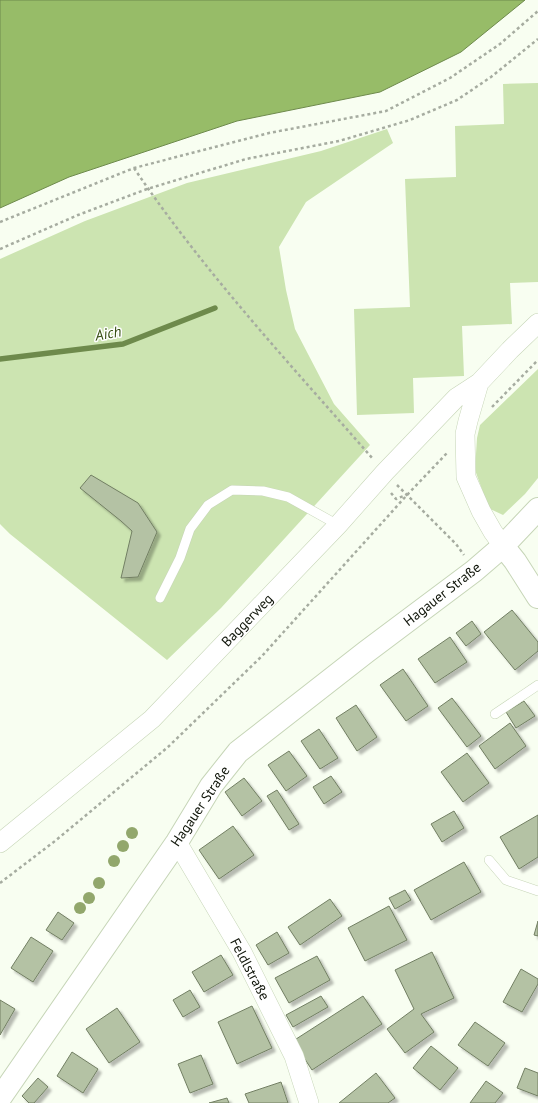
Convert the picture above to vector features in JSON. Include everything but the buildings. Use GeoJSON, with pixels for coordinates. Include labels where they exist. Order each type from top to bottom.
{"type":"FeatureCollection","features":[{"type":"Feature","properties":{"kind":"street","name":"Baggerweg"},"geometry":{"type":"LineString","coordinates":[[0,843],[152,719],[338,525],[385,472],[456,398],[479,383],[538,323]]}},
{"type":"Feature","properties":{"kind":"street","name":"Baggerweg"},"geometry":{"type":"LineString","coordinates":[[479,383],[465,434],[466,477],[481,511],[503,546]]}},
{"type":"Feature","properties":{"kind":"street","name":"Hagauer Straße"},"geometry":{"type":"LineString","coordinates":[[0,1098],[177,842],[211,786],[238,752],[366,652],[474,571],[503,546],[538,509]]}},
{"type":"Feature","properties":{"kind":"street"},"geometry":{"type":"LineString","coordinates":[[503,546],[515,561],[538,597]]}},
{"type":"Feature","properties":{"kind":"street","name":"Feldlstraße"},"geometry":{"type":"LineString","coordinates":[[177,842],[242,952],[294,1056],[309,1103]]}},
{"type":"Feature","properties":{"kind":"lane"},"geometry":{"type":"LineString","coordinates":[[160,598],[180,558],[190,529],[208,504],[232,490],[263,491],[288,497],[338,525]]}},
{"type":"Feature","properties":{"kind":"lane"},"geometry":{"type":"LineString","coordinates":[[495,714],[538,685]]}},
{"type":"Feature","properties":{"kind":"lane"},"geometry":{"type":"LineString","coordinates":[[489,860],[506,880],[538,891]]}},
{"type":"Feature","properties":{"kind":"path"},"geometry":{"type":"LineString","coordinates":[[0,222],[134,168],[269,133],[386,111],[450,78],[500,44],[538,11]]}},
{"type":"Feature","properties":{"kind":"path"},"geometry":{"type":"LineString","coordinates":[[0,249],[78,216],[148,189],[246,159],[339,141],[410,120],[457,100],[491,77],[538,39]]}},
{"type":"Feature","properties":{"kind":"path"},"geometry":{"type":"LineString","coordinates":[[134,168],[148,189],[224,288],[385,472]]}},
{"type":"Feature","properties":{"kind":"path"},"geometry":{"type":"LineString","coordinates":[[488,411],[538,360]]}},
{"type":"Feature","properties":{"kind":"path"},"geometry":{"type":"LineString","coordinates":[[0,883],[55,841],[168,747],[262,656],[407,495],[465,434]]}},
{"type":"Feature","properties":{"kind":"path"},"geometry":{"type":"LineString","coordinates":[[407,495],[456,544],[474,571]]}},
{"type":"Feature","properties":{"kind":"shaded area"},"geometry":{"type":"Polygon","coordinates":[[[0,0],[525,0],[461,52],[380,92],[237,121],[69,177],[0,208],[0,0]]]}},
{"type":"Feature","properties":{"kind":"shaded area"},"geometry":{"type":"Polygon","coordinates":[[[538,83],[538,282],[510,283],[512,324],[462,326],[464,376],[413,378],[414,413],[357,415],[354,309],[410,307],[405,179],[456,177],[455,126],[504,124],[503,84],[538,83]]]}},
{"type":"Feature","properties":{"kind":"shaded area"},"geometry":{"type":"Polygon","coordinates":[[[387,129],[393,143],[306,202],[279,247],[286,290],[295,329],[334,404],[370,445],[221,608],[167,660],[10,534],[0,524],[0,259],[85,221],[187,183],[321,151],[387,129]]]}},
{"type":"Feature","properties":{"kind":"shaded area"},"geometry":{"type":"Polygon","coordinates":[[[538,369],[538,478],[525,494],[503,515],[486,507],[488,506],[475,470],[477,438],[480,425],[538,369]]]}},
{"type":"Feature","properties":{"kind":"waterway","name":"Aich"},"geometry":{"type":"LineString","coordinates":[[0,359],[123,344],[215,308]]}}]}
